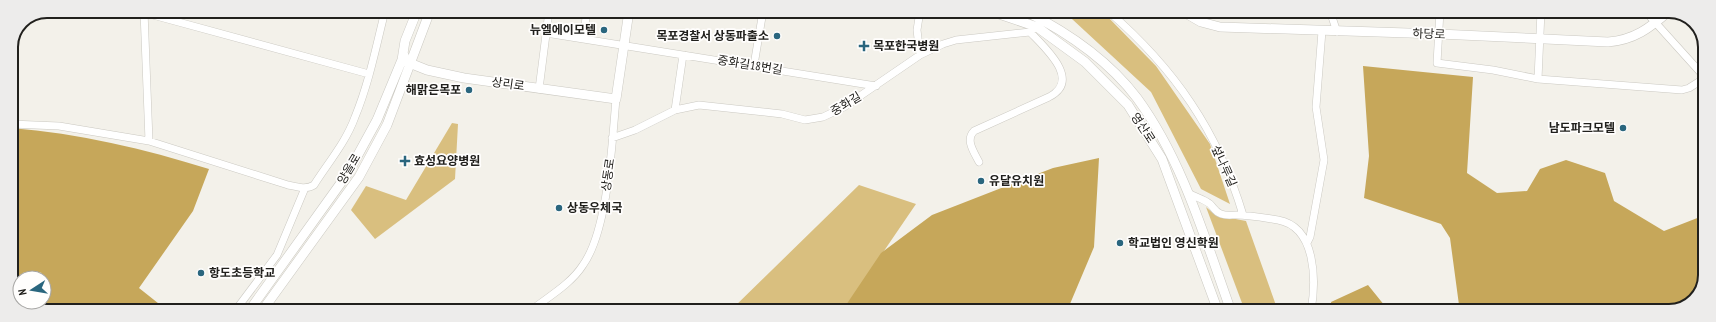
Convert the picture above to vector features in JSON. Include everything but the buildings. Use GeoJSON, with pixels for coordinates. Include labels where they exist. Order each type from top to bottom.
{"type":"FeatureCollection","features":[{"type":"Feature","properties":{"kind":"street"},"geometry":{"type":"LineString","coordinates":[[142,18],[149,141]]}},
{"type":"Feature","properties":{"kind":"street"},"geometry":{"type":"LineString","coordinates":[[164,18],[369,74]]}},
{"type":"Feature","properties":{"kind":"street"},"geometry":{"type":"LineString","coordinates":[[18,124],[59,126],[149,141],[288,185],[305,188],[314,185],[344,140],[355,118],[369,74],[383,18]]}},
{"type":"Feature","properties":{"kind":"street"},"geometry":{"type":"LineString","coordinates":[[406,62],[405,41],[414,18]]}},
{"type":"Feature","properties":{"kind":"street","name":"양을로"},"geometry":{"type":"LineString","coordinates":[[267,304],[359,177],[387,124],[420,18]]}},
{"type":"Feature","properties":{"kind":"street","name":"양을로"},"geometry":{"type":"LineString","coordinates":[[254,304],[348,172],[377,120],[427,18]]}},
{"type":"Feature","properties":{"kind":"street"},"geometry":{"type":"LineString","coordinates":[[406,62],[424,41],[433,18]]}},
{"type":"Feature","properties":{"kind":"street"},"geometry":{"type":"LineString","coordinates":[[539,89],[548,18]]}},
{"type":"Feature","properties":{"kind":"street"},"geometry":{"type":"LineString","coordinates":[[583,38],[586,18]]}},
{"type":"Feature","properties":{"kind":"street","name":"상동로"},"geometry":{"type":"LineString","coordinates":[[539,304],[578,272],[593,248],[598,234],[604,201],[616,99],[628,18]]}},
{"type":"Feature","properties":{"kind":"street"},"geometry":{"type":"LineString","coordinates":[[754,66],[762,18]]}},
{"type":"Feature","properties":{"kind":"street"},"geometry":{"type":"LineString","coordinates":[[919,18],[917,30],[920,55]]}},
{"type":"Feature","properties":{"kind":"street","name":"영산로"},"geometry":{"type":"LineString","coordinates":[[1011,18],[1037,27],[1094,54],[1136,97],[1154,124],[1188,193],[1228,304]]}},
{"type":"Feature","properties":{"kind":"street","name":"영산로"},"geometry":{"type":"LineString","coordinates":[[1031,18],[1037,27],[1086,62],[1106,81],[1128,105],[1145,131],[1162,159],[1215,304]]}},
{"type":"Feature","properties":{"kind":"street","name":"섶나루길"},"geometry":{"type":"LineString","coordinates":[[1115,18],[1162,64],[1194,107],[1222,157],[1243,215]]}},
{"type":"Feature","properties":{"kind":"street","name":"하당로"},"geometry":{"type":"LineString","coordinates":[[1193,18],[1200,22],[1220,27],[1336,32],[1439,34],[1616,42],[1634,37],[1661,18]]}},
{"type":"Feature","properties":{"kind":"street"},"geometry":{"type":"LineString","coordinates":[[1332,18],[1336,32]]}},
{"type":"Feature","properties":{"kind":"street"},"geometry":{"type":"LineString","coordinates":[[1440,18],[1437,63],[1493,70],[1538,79],[1682,90],[1698,83]]}},
{"type":"Feature","properties":{"kind":"street"},"geometry":{"type":"LineString","coordinates":[[1538,79],[1540,18]]}},
{"type":"Feature","properties":{"kind":"street"},"geometry":{"type":"LineString","coordinates":[[1651,18],[1698,70]]}},
{"type":"Feature","properties":{"kind":"street"},"geometry":{"type":"LineString","coordinates":[[979,162],[970,140],[970,135],[974,130],[1049,97],[1060,89],[1063,80],[1057,64],[1047,50],[1037,27]]}},
{"type":"Feature","properties":{"kind":"street","name":"중화길"},"geometry":{"type":"LineString","coordinates":[[612,138],[635,130],[675,110],[699,106],[717,106],[782,114],[805,120],[831,115],[920,55],[943,44],[956,40],[1037,27]]}},
{"type":"Feature","properties":{"kind":"street"},"geometry":{"type":"LineString","coordinates":[[1307,244],[1310,237],[1324,160],[1316,107],[1322,31]]}},
{"type":"Feature","properties":{"kind":"street","name":"중화길18번길"},"geometry":{"type":"LineString","coordinates":[[546,33],[876,86]]}},
{"type":"Feature","properties":{"kind":"street"},"geometry":{"type":"LineString","coordinates":[[675,110],[683,55]]}},
{"type":"Feature","properties":{"kind":"street","name":"상리로"},"geometry":{"type":"LineString","coordinates":[[406,62],[432,71],[464,78],[616,99]]}},
{"type":"Feature","properties":{"kind":"street"},"geometry":{"type":"LineString","coordinates":[[240,304],[277,255],[305,188]]}},
{"type":"Feature","properties":{"kind":"street"},"geometry":{"type":"LineString","coordinates":[[1188,193],[1211,205],[1217,213],[1243,215],[1287,222],[1307,244],[1315,279],[1312,304]]}},
{"type":"Feature","properties":{"kind":"shaded area"},"geometry":{"type":"Polygon","coordinates":[[[1070,18],[1109,18],[1156,66],[1210,144],[1230,204],[1201,189],[1151,92],[1070,18]]]}},
{"type":"Feature","properties":{"kind":"shaded area"},"geometry":{"type":"Polygon","coordinates":[[[1363,66],[1473,77],[1467,173],[1497,193],[1527,191],[1540,169],[1566,160],[1605,173],[1614,201],[1664,231],[1698,218],[1698,279],[1695,288],[1685,299],[1680,302],[1669,304],[1459,304],[1450,238],[1441,224],[1364,198],[1369,156],[1363,66]]]}},
{"type":"Feature","properties":{"kind":"shaded area"},"geometry":{"type":"Polygon","coordinates":[[[452,123],[458,124],[455,179],[375,239],[351,210],[366,186],[406,200],[452,123]]]}},
{"type":"Feature","properties":{"kind":"shaded area"},"geometry":{"type":"Polygon","coordinates":[[[18,129],[36,130],[111,143],[209,169],[193,211],[139,288],[159,304],[52,304],[52,270],[18,270],[18,129]]]}},
{"type":"Feature","properties":{"kind":"shaded area"},"geometry":{"type":"Polygon","coordinates":[[[1099,158],[1094,247],[1070,304],[847,304],[881,253],[932,215],[1053,168],[1099,158]]]}},
{"type":"Feature","properties":{"kind":"shaded area"},"geometry":{"type":"Polygon","coordinates":[[[859,185],[916,204],[848,304],[737,304],[859,185]]]}},
{"type":"Feature","properties":{"kind":"shaded area"},"geometry":{"type":"Polygon","coordinates":[[[1206,207],[1215,215],[1246,221],[1276,304],[1242,304],[1206,207]]]}},
{"type":"Feature","properties":{"kind":"shaded area"},"geometry":{"type":"Polygon","coordinates":[[[1368,285],[1383,304],[1331,304],[1331,302],[1368,285]]]}},
{"type":"Feature","properties":{"kind":"place","name":"뉴엘에이모텔"},"geometry":{"type":"Point","coordinates":[604,30]}},
{"type":"Feature","properties":{"kind":"place","name":"목포경찰서 상동파출소"},"geometry":{"type":"Point","coordinates":[777,36]}},
{"type":"Feature","properties":{"kind":"place","name":"목포한국병원"},"geometry":{"type":"Point","coordinates":[864,46]}},
{"type":"Feature","properties":{"kind":"place","name":"해맑은목포"},"geometry":{"type":"Point","coordinates":[469,90]}},
{"type":"Feature","properties":{"kind":"place","name":"남도파크모텔"},"geometry":{"type":"Point","coordinates":[1623,128]}},
{"type":"Feature","properties":{"kind":"place","name":"효성요양병원"},"geometry":{"type":"Point","coordinates":[405,161]}},
{"type":"Feature","properties":{"kind":"place","name":"유달유치원"},"geometry":{"type":"Point","coordinates":[981,181]}},
{"type":"Feature","properties":{"kind":"place","name":"상동우체국"},"geometry":{"type":"Point","coordinates":[559,208]}},
{"type":"Feature","properties":{"kind":"place","name":"학교법인 영신학원"},"geometry":{"type":"Point","coordinates":[1120,243]}},
{"type":"Feature","properties":{"kind":"place","name":"항도초등학교"},"geometry":{"type":"Point","coordinates":[201,273]}}]}
